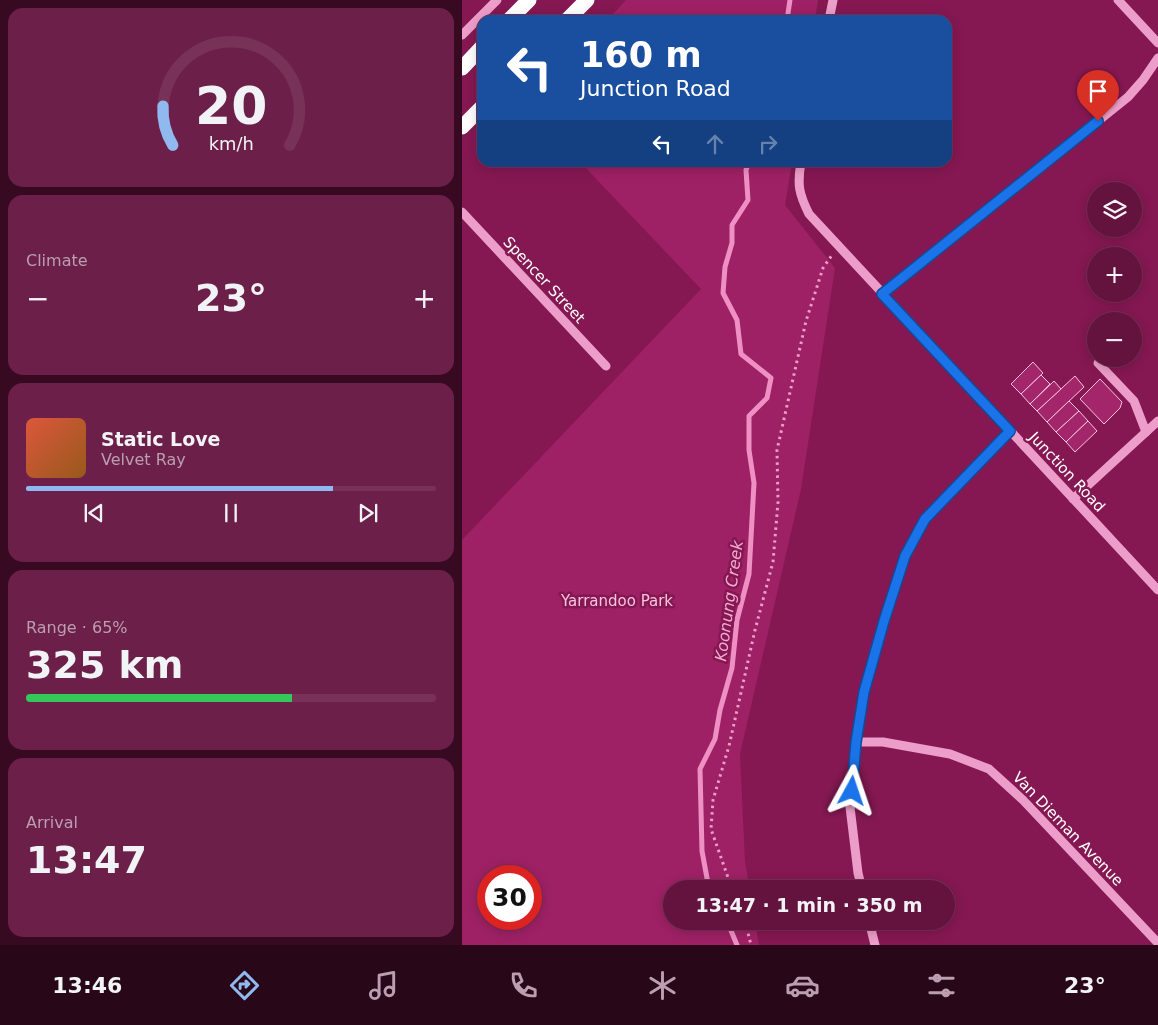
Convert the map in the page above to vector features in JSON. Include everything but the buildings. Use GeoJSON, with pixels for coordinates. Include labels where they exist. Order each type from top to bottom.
{"type":"FeatureCollection","features":[{"type":"Feature","properties":{"kind":"highway"},"geometry":{"type":"LineString","coordinates":[[514,15],[529,0]]}},
{"type":"Feature","properties":{"kind":"highway"},"geometry":{"type":"LineString","coordinates":[[572,15],[587,0]]}},
{"type":"Feature","properties":{"kind":"highway"},"geometry":{"type":"LineString","coordinates":[[462,68],[477,52]]}},
{"type":"Feature","properties":{"kind":"highway"},"geometry":{"type":"LineString","coordinates":[[462,127],[477,112]]}},
{"type":"Feature","properties":{"kind":"street"},"geometry":{"type":"LineString","coordinates":[[482,15],[497,0]]}},
{"type":"Feature","properties":{"kind":"street"},"geometry":{"type":"LineString","coordinates":[[830,15],[833,0]]}},
{"type":"Feature","properties":{"kind":"street"},"geometry":{"type":"LineString","coordinates":[[1118,0],[1158,43]]}},
{"type":"Feature","properties":{"kind":"street"},"geometry":{"type":"LineString","coordinates":[[462,35],[477,20]]}},
{"type":"Feature","properties":{"kind":"street"},"geometry":{"type":"LineString","coordinates":[[882,294],[1128,97],[1143,80],[1158,58]]}},
{"type":"Feature","properties":{"kind":"street","name":"Junction Road"},"geometry":{"type":"LineString","coordinates":[[800,167],[800,195],[808,214],[1158,590]]}},
{"type":"Feature","properties":{"kind":"street","name":"Spencer Street"},"geometry":{"type":"LineString","coordinates":[[462,212],[606,366]]}},
{"type":"Feature","properties":{"kind":"street"},"geometry":{"type":"LineString","coordinates":[[1102,367],[1134,402],[1146,432]]}},
{"type":"Feature","properties":{"kind":"street"},"geometry":{"type":"LineString","coordinates":[[1073,499],[1158,421]]}},
{"type":"Feature","properties":{"kind":"street"},"geometry":{"type":"LineString","coordinates":[[860,880],[850,807],[856,742],[864,692],[905,556],[925,519],[1010,431]]}},
{"type":"Feature","properties":{"kind":"street","name":"Van Dieman Avenue"},"geometry":{"type":"LineString","coordinates":[[856,742],[883,742],[950,754],[988,769],[1023,800],[1158,944]]}},
{"type":"Feature","properties":{"kind":"street"},"geometry":{"type":"LineString","coordinates":[[871,930],[875,945]]}},
{"type":"Feature","properties":{"kind":"path"},"geometry":{"type":"LineString","coordinates":[[729,880],[711,829],[713,800],[773,562],[778,502],[777,450],[806,321],[822,268],[838,246]]}},
{"type":"Feature","properties":{"kind":"path"},"geometry":{"type":"LineString","coordinates":[[747,930],[751,945]]}},
{"type":"Feature","properties":{"kind":"green space"},"geometry":{"type":"Polygon","coordinates":[[[626,0],[818,0],[816,15],[612,15],[626,0]]]}},
{"type":"Feature","properties":{"kind":"green space","name":"Yarrandoo Park"},"geometry":{"type":"Polygon","coordinates":[[[585,167],[791,167],[785,205],[835,268],[801,489],[740,754],[745,862],[748,880],[663,880],[663,930],[756,930],[759,945],[462,945],[462,540],[701,289],[585,167]]]}},
{"type":"Feature","properties":{"kind":"waterway","name":"Koonung Creek"},"geometry":{"type":"LineString","coordinates":[[788,15],[790,0]]}},
{"type":"Feature","properties":{"kind":"waterway","name":"Koonung Creek"},"geometry":{"type":"LineString","coordinates":[[707,880],[702,851],[700,769],[715,739],[720,710],[732,668],[737,620],[749,574],[754,483],[749,450],[749,416],[767,398],[771,378],[741,354],[737,320],[723,293],[725,267],[732,243],[732,225],[748,200],[747,167]]}},
{"type":"Feature","properties":{"kind":"waterway","name":"Koonung Creek"},"geometry":{"type":"LineString","coordinates":[[731,930],[737,945]]}},
{"type":"Feature","properties":{"kind":"route"},"geometry":{"type":"LineString","coordinates":[[852,791],[856,742],[864,692],[905,556],[925,519],[1010,431],[882,294],[1098,121]]}}]}
